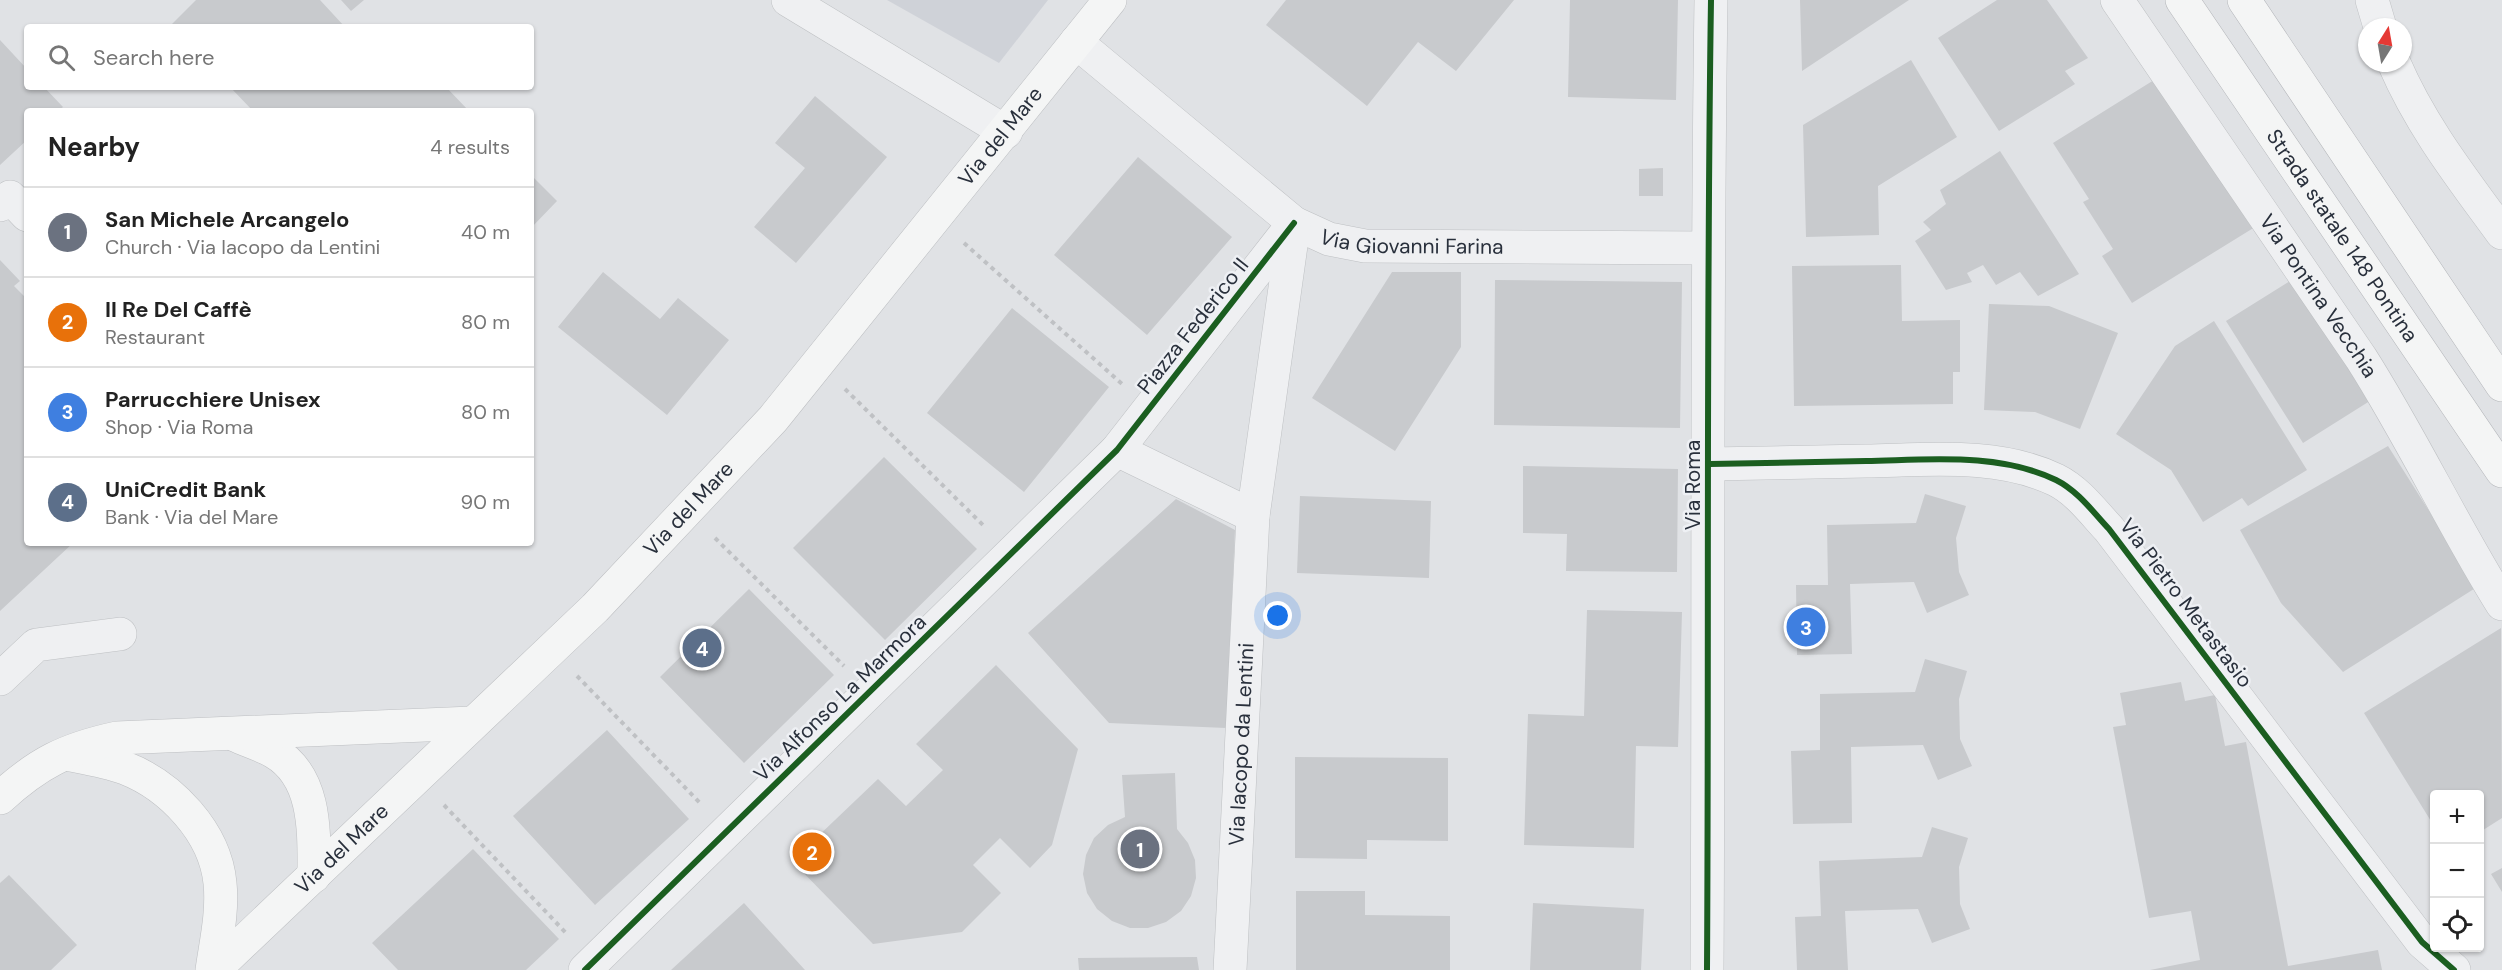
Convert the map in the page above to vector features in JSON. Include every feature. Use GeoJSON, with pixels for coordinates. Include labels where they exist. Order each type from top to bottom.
{"type":"FeatureCollection","features":[{"type":"Feature","properties":{"kind":"main road","name":"Via del Mare"},"geometry":{"type":"LineString","coordinates":[[213,970],[595,608],[773,419],[1110,0]]}},
{"type":"Feature","properties":{"kind":"main road","name":"Strada statale 148 Pontina"},"geometry":{"type":"LineString","coordinates":[[2182,0],[2502,471]]}},
{"type":"Feature","properties":{"kind":"main road"},"geometry":{"type":"LineString","coordinates":[[2244,0],[2502,385]]}},
{"type":"Feature","properties":{"kind":"main road"},"geometry":{"type":"LineString","coordinates":[[2464,415],[2502,491]]}},
{"type":"Feature","properties":{"kind":"main road"},"geometry":{"type":"LineString","coordinates":[[0,798],[26,774],[63,753],[117,738],[472,723]]}},
{"type":"Feature","properties":{"kind":"main road"},"geometry":{"type":"LineString","coordinates":[[228,732],[276,753],[296,773],[308,797],[314,876]]}},
{"type":"Feature","properties":{"kind":"main road"},"geometry":{"type":"LineString","coordinates":[[63,753],[110,762],[127,769],[175,799],[189,814],[213,854],[218,868],[220,910],[213,970]]}},
{"type":"Feature","properties":{"kind":"street"},"geometry":{"type":"LineString","coordinates":[[788,0],[1006,132]]}},
{"type":"Feature","properties":{"kind":"street","name":"Via Roma"},"geometry":{"type":"LineString","coordinates":[[1707,970],[1710,464],[1708,248],[1711,0]]}},
{"type":"Feature","properties":{"kind":"street","name":"Via Pontina Vecchia"},"geometry":{"type":"LineString","coordinates":[[2116,0],[2361,358],[2394,411],[2479,567],[2502,604]]}},
{"type":"Feature","properties":{"kind":"street"},"geometry":{"type":"LineString","coordinates":[[2372,0],[2377,18]]}},
{"type":"Feature","properties":{"kind":"street","name":"Via Giovanni Farina"},"geometry":{"type":"LineString","coordinates":[[1076,42],[1294,223],[1316,234],[1355,245],[1708,248]]}},
{"type":"Feature","properties":{"kind":"street"},"geometry":{"type":"LineString","coordinates":[[2398,72],[2433,139],[2502,233]]}},
{"type":"Feature","properties":{"kind":"street"},"geometry":{"type":"LineString","coordinates":[[0,205],[10,196],[24,212]]}},
{"type":"Feature","properties":{"kind":"street"},"geometry":{"type":"LineString","coordinates":[[1117,450],[1253,516],[1294,223]]}},
{"type":"Feature","properties":{"kind":"street","name":"Piazza Federico II"},"geometry":{"type":"LineString","coordinates":[[1117,450],[1294,223]]}},
{"type":"Feature","properties":{"kind":"street","name":"Via Alfonso La Marmora"},"geometry":{"type":"LineString","coordinates":[[589,966],[1117,450]]}},
{"type":"Feature","properties":{"kind":"street","name":"Via Pietro Metastasio"},"geometry":{"type":"LineString","coordinates":[[1710,464],[1955,460],[2020,468],[2040,474],[2065,486],[2083,501],[2109,529],[2423,956],[2454,970]]}},
{"type":"Feature","properties":{"kind":"street","name":"Via Iacopo da Lentini"},"geometry":{"type":"LineString","coordinates":[[1230,970],[1253,516]]}},
{"type":"Feature","properties":{"kind":"street"},"geometry":{"type":"LineString","coordinates":[[0,679],[36,645],[120,634]]}},
{"type":"Feature","properties":{"kind":"path"},"geometry":{"type":"LineString","coordinates":[[936,219],[1150,408]]}},
{"type":"Feature","properties":{"kind":"path"},"geometry":{"type":"LineString","coordinates":[[819,363],[1011,554]]}},
{"type":"Feature","properties":{"kind":"path"},"geometry":{"type":"LineString","coordinates":[[687,510],[870,692]]}},
{"type":"Feature","properties":{"kind":"path"},"geometry":{"type":"LineString","coordinates":[[552,649],[727,831]]}},
{"type":"Feature","properties":{"kind":"path"},"geometry":{"type":"LineString","coordinates":[[417,776],[589,966]]}},
{"type":"Feature","properties":{"kind":"shaded area"},"geometry":{"type":"Polygon","coordinates":[[[887,0],[1048,0],[999,63],[887,0]]]}},
{"type":"Feature","properties":{"kind":"building"},"geometry":{"type":"Polygon","coordinates":[[[196,0],[320,0],[342,24],[172,24],[196,0]]]}},
{"type":"Feature","properties":{"kind":"building"},"geometry":{"type":"Polygon","coordinates":[[[341,0],[364,0],[351,11],[341,0]]]}},
{"type":"Feature","properties":{"kind":"building"},"geometry":{"type":"Polygon","coordinates":[[[1286,0],[1514,0],[1456,71],[1418,42],[1367,106],[1266,25],[1286,0]]]}},
{"type":"Feature","properties":{"kind":"building"},"geometry":{"type":"Polygon","coordinates":[[[1570,0],[1678,0],[1676,100],[1568,97],[1570,0]]]}},
{"type":"Feature","properties":{"kind":"building"},"geometry":{"type":"Polygon","coordinates":[[[1800,0],[1909,0],[1802,71],[1800,0]]]}},
{"type":"Feature","properties":{"kind":"building"},"geometry":{"type":"Polygon","coordinates":[[[1997,0],[2047,0],[2088,58],[2065,71],[2075,84],[1999,131],[1938,38],[1997,0]]]}},
{"type":"Feature","properties":{"kind":"building"},"geometry":{"type":"Polygon","coordinates":[[[0,40],[24,66],[24,90],[47,90],[63,107],[24,108],[24,143],[0,165],[0,40]]]}},
{"type":"Feature","properties":{"kind":"building"},"geometry":{"type":"Polygon","coordinates":[[[1911,60],[1957,137],[1878,186],[1879,235],[1806,237],[1803,125],[1911,60]]]}},
{"type":"Feature","properties":{"kind":"building"},"geometry":{"type":"Polygon","coordinates":[[[2154,80],[2255,227],[2132,303],[2102,256],[2113,249],[2083,202],[2089,199],[2053,143],[2154,80]]]}},
{"type":"Feature","properties":{"kind":"building"},"geometry":{"type":"Polygon","coordinates":[[[233,90],[449,90],[466,108],[250,108],[233,90]]]}},
{"type":"Feature","properties":{"kind":"building"},"geometry":{"type":"Polygon","coordinates":[[[815,96],[887,157],[796,263],[754,227],[805,168],[775,143],[815,96]]]}},
{"type":"Feature","properties":{"kind":"building"},"geometry":{"type":"Polygon","coordinates":[[[2000,151],[2079,274],[2038,296],[2020,272],[1996,285],[1983,265],[1967,273],[1972,282],[1946,290],[1915,241],[1931,230],[1923,222],[1946,204],[1940,190],[2000,151]]]}},
{"type":"Feature","properties":{"kind":"building"},"geometry":{"type":"Polygon","coordinates":[[[1138,157],[1232,237],[1147,335],[1054,255],[1138,157]]]}},
{"type":"Feature","properties":{"kind":"building"},"geometry":{"type":"Polygon","coordinates":[[[1663,168],[1663,196],[1639,196],[1639,169],[1663,168]]]}},
{"type":"Feature","properties":{"kind":"building"},"geometry":{"type":"Polygon","coordinates":[[[534,178],[557,201],[534,225],[534,178]]]}},
{"type":"Feature","properties":{"kind":"building"},"geometry":{"type":"Polygon","coordinates":[[[0,260],[20,281],[14,286],[24,296],[24,546],[70,546],[0,611],[0,260]]]}},
{"type":"Feature","properties":{"kind":"building"},"geometry":{"type":"Polygon","coordinates":[[[1901,265],[1902,321],[1960,320],[1960,372],[1953,372],[1953,404],[1794,406],[1792,266],[1901,265]]]}},
{"type":"Feature","properties":{"kind":"building"},"geometry":{"type":"Polygon","coordinates":[[[603,272],[660,319],[678,298],[729,340],[667,415],[558,327],[603,272]]]}},
{"type":"Feature","properties":{"kind":"building"},"geometry":{"type":"Polygon","coordinates":[[[1392,272],[1461,272],[1461,347],[1395,451],[1312,398],[1392,272]]]}},
{"type":"Feature","properties":{"kind":"building"},"geometry":{"type":"Polygon","coordinates":[[[2295,278],[2373,399],[2303,443],[2226,321],[2295,278]]]}},
{"type":"Feature","properties":{"kind":"building"},"geometry":{"type":"Polygon","coordinates":[[[1495,280],[1682,282],[1680,428],[1494,425],[1495,280]]]}},
{"type":"Feature","properties":{"kind":"building"},"geometry":{"type":"Polygon","coordinates":[[[1989,304],[2049,306],[2118,333],[2080,429],[2035,412],[1984,410],[1989,304]]]}},
{"type":"Feature","properties":{"kind":"building"},"geometry":{"type":"Polygon","coordinates":[[[1012,308],[1109,387],[1024,492],[927,413],[1012,308]]]}},
{"type":"Feature","properties":{"kind":"building"},"geometry":{"type":"Polygon","coordinates":[[[2214,321],[2307,470],[2248,506],[2242,498],[2203,522],[2171,470],[2116,434],[2175,346],[2214,321]]]}},
{"type":"Feature","properties":{"kind":"building"},"geometry":{"type":"Polygon","coordinates":[[[2388,446],[2477,587],[2343,672],[2281,603],[2240,530],[2388,446]]]}},
{"type":"Feature","properties":{"kind":"building"},"geometry":{"type":"Polygon","coordinates":[[[884,457],[977,549],[885,640],[793,548],[884,457]]]}},
{"type":"Feature","properties":{"kind":"building"},"geometry":{"type":"Polygon","coordinates":[[[1523,466],[1678,469],[1677,572],[1566,571],[1567,534],[1523,533],[1523,466]]]}},
{"type":"Feature","properties":{"kind":"building"},"geometry":{"type":"Polygon","coordinates":[[[1925,494],[1966,506],[1956,538],[1959,572],[1969,595],[1927,613],[1914,582],[1850,584],[1852,654],[1797,655],[1796,585],[1828,585],[1827,525],[1916,523],[1925,494]]]}},
{"type":"Feature","properties":{"kind":"building"},"geometry":{"type":"Polygon","coordinates":[[[1300,496],[1431,501],[1429,578],[1297,573],[1300,496]]]}},
{"type":"Feature","properties":{"kind":"building"},"geometry":{"type":"Polygon","coordinates":[[[1176,499],[1235,530],[1226,728],[1109,723],[1028,633],[1176,499]]]}},
{"type":"Feature","properties":{"kind":"building"},"geometry":{"type":"Polygon","coordinates":[[[749,589],[834,675],[744,763],[660,677],[749,589]]]}},
{"type":"Feature","properties":{"kind":"building"},"geometry":{"type":"Polygon","coordinates":[[[1587,610],[1682,612],[1678,747],[1636,746],[1634,848],[1524,845],[1528,714],[1584,716],[1587,610]]]}},
{"type":"Feature","properties":{"kind":"building"},"geometry":{"type":"Polygon","coordinates":[[[2501,628],[2502,818],[2484,829],[2484,790],[2430,790],[2430,820],[2364,713],[2501,628]]]}},
{"type":"Feature","properties":{"kind":"building"},"geometry":{"type":"Polygon","coordinates":[[[1925,659],[1967,671],[1959,699],[1960,739],[1972,766],[1938,780],[1923,745],[1851,747],[1852,823],[1793,824],[1791,751],[1820,750],[1820,694],[1915,692],[1925,659]]]}},
{"type":"Feature","properties":{"kind":"building"},"geometry":{"type":"Polygon","coordinates":[[[996,665],[1078,749],[1052,845],[1030,868],[1000,838],[973,865],[1001,893],[962,932],[873,944],[792,861],[878,779],[906,806],[943,770],[916,744],[996,665]]]}},
{"type":"Feature","properties":{"kind":"building"},"geometry":{"type":"Polygon","coordinates":[[[2181,682],[2185,701],[2215,695],[2225,746],[2246,742],[2288,966],[2378,950],[2382,970],[2150,970],[2200,960],[2191,911],[2149,918],[2113,727],[2126,725],[2120,693],[2181,682]]]}},
{"type":"Feature","properties":{"kind":"building"},"geometry":{"type":"Polygon","coordinates":[[[607,730],[689,819],[595,905],[513,816],[607,730]]]}},
{"type":"Feature","properties":{"kind":"building"},"geometry":{"type":"Polygon","coordinates":[[[1295,757],[1448,758],[1448,841],[1367,840],[1367,859],[1295,858],[1295,757]]]}},
{"type":"Feature","properties":{"kind":"building"},"geometry":{"type":"Polygon","coordinates":[[[1175,773],[1177,829],[1188,843],[1195,860],[1196,878],[1191,896],[1181,911],[1166,922],[1148,928],[1130,928],[1112,921],[1097,909],[1087,893],[1083,874],[1086,855],[1094,838],[1108,825],[1125,817],[1122,775],[1175,773]]]}},
{"type":"Feature","properties":{"kind":"building"},"geometry":{"type":"Polygon","coordinates":[[[1932,827],[1968,838],[1959,867],[1960,904],[1970,929],[1932,943],[1918,909],[1845,911],[1848,970],[1797,970],[1795,917],[1821,916],[1819,861],[1922,857],[1932,827]]]}},
{"type":"Feature","properties":{"kind":"building"},"geometry":{"type":"Polygon","coordinates":[[[473,849],[559,939],[526,970],[398,970],[372,943],[473,849]]]}},
{"type":"Feature","properties":{"kind":"building"},"geometry":{"type":"Polygon","coordinates":[[[2502,868],[2502,892],[2491,874],[2502,868]]]}},
{"type":"Feature","properties":{"kind":"building"},"geometry":{"type":"Polygon","coordinates":[[[9,875],[77,945],[51,970],[0,970],[0,883],[9,875]]]}},
{"type":"Feature","properties":{"kind":"building"},"geometry":{"type":"Polygon","coordinates":[[[1296,891],[1365,891],[1365,915],[1450,916],[1450,970],[1296,970],[1296,891]]]}},
{"type":"Feature","properties":{"kind":"building"},"geometry":{"type":"Polygon","coordinates":[[[744,903],[805,970],[671,970],[744,903]]]}},
{"type":"Feature","properties":{"kind":"building"},"geometry":{"type":"Polygon","coordinates":[[[1533,903],[1644,909],[1641,970],[1530,970],[1533,903]]]}},
{"type":"Feature","properties":{"kind":"building"},"geometry":{"type":"Polygon","coordinates":[[[1197,957],[1199,970],[1079,970],[1078,958],[1197,957]]]}},
{"type":"Feature","properties":{"kind":"cycle path"},"geometry":{"type":"LineString","coordinates":[[1707,970],[1711,0]]}},
{"type":"Feature","properties":{"kind":"cycle path"},"geometry":{"type":"LineString","coordinates":[[585,970],[1117,450],[1294,223]]}},
{"type":"Feature","properties":{"kind":"cycle path"},"geometry":{"type":"LineString","coordinates":[[1710,464],[1986,461],[2034,471],[2064,485],[2085,502],[2109,529],[2422,942],[2454,970]]}},
{"type":"Feature","properties":{"kind":"place","name":"Parrucchiere Unisex"},"geometry":{"type":"Point","coordinates":[1806,627]}},
{"type":"Feature","properties":{"kind":"place","name":"UniCredit Bank"},"geometry":{"type":"Point","coordinates":[702,648]}},
{"type":"Feature","properties":{"kind":"place","name":"San Michele Arcangelo"},"geometry":{"type":"Point","coordinates":[1140,849]}},
{"type":"Feature","properties":{"kind":"place","name":"Il Re Del Caffè"},"geometry":{"type":"Point","coordinates":[812,852]}}]}
